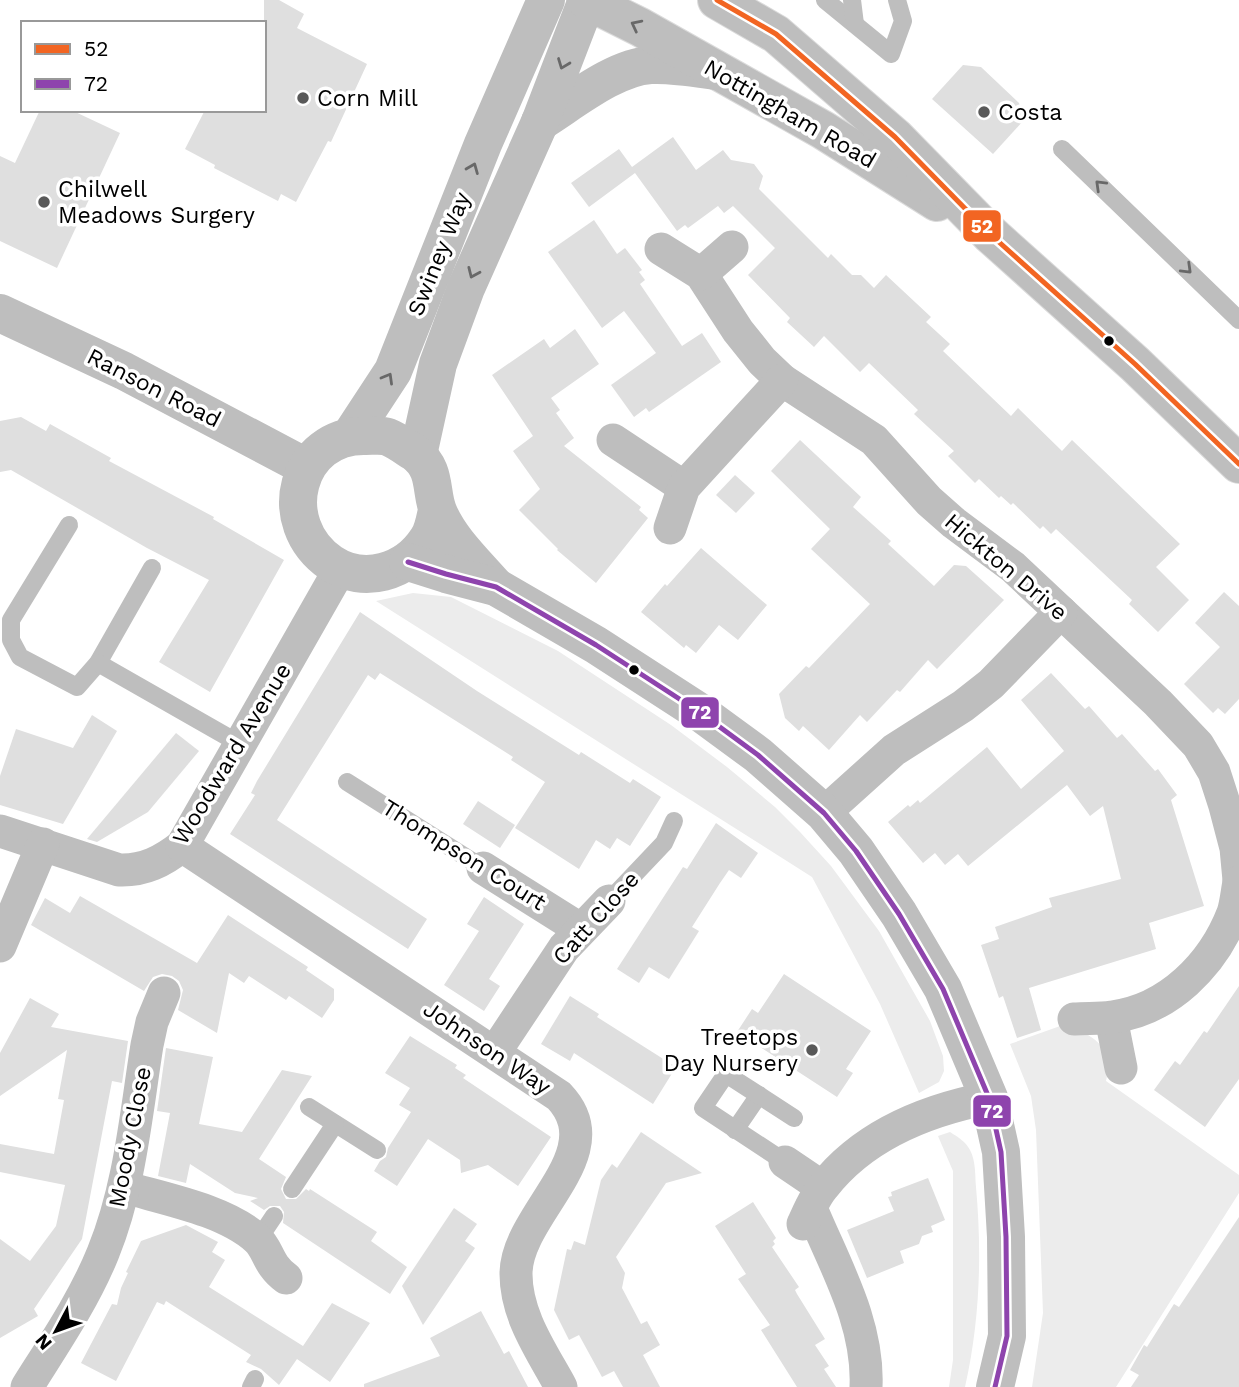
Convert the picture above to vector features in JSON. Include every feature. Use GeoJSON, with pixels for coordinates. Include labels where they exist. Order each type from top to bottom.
{"type":"FeatureCollection","features":[{"type":"Feature","properties":{"kind":"street","name":"Swiney Way"},"geometry":{"type":"LineString","coordinates":[[351,435],[393,371],[483,144],[546,0]]}},
{"type":"Feature","properties":{"kind":"street","name":"Swiney Way"},"geometry":{"type":"LineString","coordinates":[[418,455],[439,364],[457,313],[540,122],[587,0]]}},
{"type":"Feature","properties":{"kind":"street","name":"Nottingham Road"},"geometry":{"type":"LineString","coordinates":[[587,0],[823,130],[990,234]]}},
{"type":"Feature","properties":{"kind":"street","name":"Nottingham Road"},"geometry":{"type":"LineString","coordinates":[[717,0],[776,34],[895,137],[990,234],[1135,363],[1239,464]]}},
{"type":"Feature","properties":{"kind":"street"},"geometry":{"type":"LineString","coordinates":[[540,122],[613,76],[648,65],[674,65],[716,71]]}},
{"type":"Feature","properties":{"kind":"street"},"geometry":{"type":"LineString","coordinates":[[701,274],[732,247]]}},
{"type":"Feature","properties":{"kind":"street","name":"Hickton Drive"},"geometry":{"type":"LineString","coordinates":[[660,249],[701,274],[738,331],[762,361],[782,380],[874,440],[929,501],[1013,568],[1158,703],[1198,745],[1226,766],[1239,881],[1234,911],[1223,934],[1206,962],[1187,982],[1163,999],[1111,1018],[1074,1019]]}},
{"type":"Feature","properties":{"kind":"street","name":"Ranson Road"},"geometry":{"type":"LineString","coordinates":[[0,313],[124,371],[306,467]]}},
{"type":"Feature","properties":{"kind":"street"},"geometry":{"type":"LineString","coordinates":[[670,528],[684,487],[782,380]]}},
{"type":"Feature","properties":{"kind":"street"},"geometry":{"type":"LineString","coordinates":[[351,435],[387,436],[418,455],[434,480],[437,510],[429,539],[408,562],[387,572],[363,575],[340,569],[315,552],[300,526],[297,496],[306,467],[325,447],[351,435]]}},
{"type":"Feature","properties":{"kind":"street"},"geometry":{"type":"LineString","coordinates":[[613,440],[684,487]]}},
{"type":"Feature","properties":{"kind":"street"},"geometry":{"type":"LineString","coordinates":[[437,510],[453,537],[496,587]]}},
{"type":"Feature","properties":{"kind":"street"},"geometry":{"type":"LineString","coordinates":[[408,562],[496,587],[596,645],[698,711],[758,755],[824,813],[856,851],[899,914],[943,989],[989,1098],[1001,1152],[1006,1237],[1007,1336],[995,1387]]}},
{"type":"Feature","properties":{"kind":"street","name":"Woodward Avenue"},"geometry":{"type":"LineString","coordinates":[[0,831],[119,870],[134,871],[152,866],[182,846],[340,569]]}},
{"type":"Feature","properties":{"kind":"street"},"geometry":{"type":"LineString","coordinates":[[824,813],[894,750],[963,706],[991,684],[1061,612]]}},
{"type":"Feature","properties":{"kind":"street"},"geometry":{"type":"LineString","coordinates":[[0,946],[43,844]]}},
{"type":"Feature","properties":{"kind":"street","name":"Johnson Way"},"geometry":{"type":"LineString","coordinates":[[182,846],[495,1052],[568,1105],[578,1133],[573,1154],[532,1223],[519,1252],[515,1272],[519,1306],[561,1387]]}},
{"type":"Feature","properties":{"kind":"street","name":"Thompson Court"},"geometry":{"type":"LineString","coordinates":[[483,868],[580,929]]}},
{"type":"Feature","properties":{"kind":"street","name":"Catt Close"},"geometry":{"type":"LineString","coordinates":[[495,1052],[564,948],[609,901]]}},
{"type":"Feature","properties":{"kind":"street","name":"Moody Close"},"geometry":{"type":"LineString","coordinates":[[27,1387],[73,1313],[103,1253],[124,1187],[147,1045],[164,993]]}},
{"type":"Feature","properties":{"kind":"street"},"geometry":{"type":"LineString","coordinates":[[1111,1018],[1121,1068]]}},
{"type":"Feature","properties":{"kind":"street"},"geometry":{"type":"LineString","coordinates":[[812,1206],[859,1152],[890,1131],[941,1110],[989,1098]]}},
{"type":"Feature","properties":{"kind":"street"},"geometry":{"type":"LineString","coordinates":[[785,1162],[812,1206],[856,1314],[863,1339],[866,1387]]}},
{"type":"Feature","properties":{"kind":"street"},"geometry":{"type":"LineString","coordinates":[[124,1187],[266,1228],[274,1269],[286,1278]]}},
{"type":"Feature","properties":{"kind":"lane"},"geometry":{"type":"LineString","coordinates":[[825,0],[891,54],[904,21],[897,0]]}},
{"type":"Feature","properties":{"kind":"lane"},"geometry":{"type":"LineString","coordinates":[[852,0],[855,24]]}},
{"type":"Feature","properties":{"kind":"lane"},"geometry":{"type":"LineString","coordinates":[[1062,149],[1239,320]]}},
{"type":"Feature","properties":{"kind":"lane"},"geometry":{"type":"LineString","coordinates":[[69,525],[6,620],[11,640],[20,657],[77,687],[98,663],[152,568]]}},
{"type":"Feature","properties":{"kind":"lane"},"geometry":{"type":"LineString","coordinates":[[98,663],[240,744]]}},
{"type":"Feature","properties":{"kind":"lane","name":"Thompson Court"},"geometry":{"type":"LineString","coordinates":[[347,782],[483,868]]}},
{"type":"Feature","properties":{"kind":"lane","name":"Catt Close"},"geometry":{"type":"LineString","coordinates":[[609,901],[664,843],[674,821]]}},
{"type":"Feature","properties":{"kind":"lane"},"geometry":{"type":"LineString","coordinates":[[785,1162],[703,1108],[726,1074],[794,1118]]}},
{"type":"Feature","properties":{"kind":"lane"},"geometry":{"type":"LineString","coordinates":[[735,1130],[759,1095]]}},
{"type":"Feature","properties":{"kind":"lane"},"geometry":{"type":"LineString","coordinates":[[309,1107],[377,1150]]}},
{"type":"Feature","properties":{"kind":"lane"},"geometry":{"type":"LineString","coordinates":[[292,1189],[335,1124]]}},
{"type":"Feature","properties":{"kind":"shaded area"},"geometry":{"type":"Polygon","coordinates":[[[413,593],[451,597],[558,651],[671,725],[775,807],[831,866],[879,931],[930,1021],[943,1056],[944,1071],[939,1082],[919,1093],[880,1004],[812,877],[376,601],[413,593]]]}},
{"type":"Feature","properties":{"kind":"shaded area"},"geometry":{"type":"Polygon","coordinates":[[[1063,1025],[1092,1037],[1099,1043],[1107,1059],[1106,1081],[1239,1175],[1239,1193],[1116,1387],[1032,1387],[1043,1313],[1036,1130],[1031,1096],[1010,1044],[1063,1025]]]}},
{"type":"Feature","properties":{"kind":"shaded area"},"geometry":{"type":"Polygon","coordinates":[[[950,1132],[964,1142],[972,1154],[978,1212],[977,1312],[965,1387],[949,1387],[953,1360],[953,1171],[938,1136],[950,1132]]]}},
{"type":"Feature","properties":{"kind":"building","name":"Corn Mill"},"geometry":{"type":"Polygon","coordinates":[[[264,0],[279,0],[304,14],[297,28],[367,64],[331,142],[328,141],[296,202],[281,194],[278,201],[214,168],[215,165],[185,149],[204,112],[266,112],[264,0]]]}},
{"type":"Feature","properties":{"kind":"building","name":"Costa"},"geometry":{"type":"Polygon","coordinates":[[[963,65],[981,67],[1019,103],[1024,120],[993,154],[932,99],[963,65]]]}},
{"type":"Feature","properties":{"kind":"building","name":"Chilwell Meadows Surgery"},"geometry":{"type":"Polygon","coordinates":[[[39,112],[75,112],[120,133],[57,268],[0,241],[0,156],[15,163],[39,112]]]}},
{"type":"Feature","properties":{"kind":"building"},"geometry":{"type":"Polygon","coordinates":[[[673,137],[696,170],[723,150],[731,160],[754,164],[763,176],[759,189],[828,258],[831,254],[852,275],[861,275],[874,288],[886,275],[931,317],[926,322],[950,344],[943,351],[1011,416],[1018,408],[1062,451],[1072,440],[1180,544],[1156,567],[1189,600],[1158,632],[1129,604],[1132,600],[1056,529],[1051,534],[1043,526],[1040,529],[1013,503],[1011,505],[1001,496],[999,498],[979,479],[975,483],[948,456],[954,451],[914,414],[918,410],[869,363],[860,372],[824,336],[814,347],[787,322],[790,318],[748,275],[775,248],[733,206],[724,213],[718,206],[688,228],[685,225],[677,231],[635,173],[589,207],[571,183],[619,149],[632,167],[673,137]]]}},
{"type":"Feature","properties":{"kind":"building"},"geometry":{"type":"Polygon","coordinates":[[[594,220],[617,254],[625,248],[642,270],[639,272],[645,280],[640,284],[682,346],[702,333],[721,362],[649,412],[646,408],[634,417],[611,385],[656,353],[624,311],[602,328],[548,252],[594,220]]]}},
{"type":"Feature","properties":{"kind":"building"},"geometry":{"type":"Polygon","coordinates":[[[575,329],[599,364],[551,398],[560,410],[556,413],[574,438],[564,446],[641,507],[639,510],[648,518],[596,583],[557,550],[519,510],[540,489],[513,451],[533,436],[492,375],[544,339],[550,348],[575,329]]]}},
{"type":"Feature","properties":{"kind":"building"},"geometry":{"type":"Polygon","coordinates":[[[21,417],[46,431],[50,424],[111,458],[109,461],[214,517],[213,519],[284,560],[210,692],[159,662],[209,580],[147,548],[11,470],[0,472],[0,421],[21,417]]]}},
{"type":"Feature","properties":{"kind":"building"},"geometry":{"type":"Polygon","coordinates":[[[800,440],[861,497],[853,507],[891,541],[888,544],[934,586],[954,565],[966,566],[1004,600],[937,669],[928,660],[900,692],[897,690],[867,722],[860,715],[829,750],[803,726],[799,731],[785,718],[779,694],[806,666],[809,668],[870,604],[811,549],[830,529],[771,471],[800,440]]]}},
{"type":"Feature","properties":{"kind":"building"},"geometry":{"type":"Polygon","coordinates":[[[735,475],[755,493],[736,513],[716,495],[735,475]]]}},
{"type":"Feature","properties":{"kind":"building"},"geometry":{"type":"Polygon","coordinates":[[[701,548],[767,605],[738,640],[719,625],[696,653],[686,645],[684,648],[641,612],[701,548]]]}},
{"type":"Feature","properties":{"kind":"building"},"geometry":{"type":"Polygon","coordinates":[[[1224,592],[1239,606],[1239,699],[1225,714],[1218,708],[1213,713],[1184,684],[1220,647],[1195,623],[1224,592]]]}},
{"type":"Feature","properties":{"kind":"building"},"geometry":{"type":"Polygon","coordinates":[[[360,612],[477,691],[579,755],[581,752],[630,783],[633,779],[661,797],[630,846],[617,838],[610,849],[596,840],[579,869],[515,828],[545,782],[511,760],[513,757],[380,673],[375,680],[368,675],[277,820],[427,919],[408,949],[230,834],[255,795],[251,793],[257,781],[360,612]]]}},
{"type":"Feature","properties":{"kind":"building"},"geometry":{"type":"Polygon","coordinates":[[[1051,673],[1085,709],[1089,706],[1117,738],[1122,734],[1155,771],[1158,769],[1177,795],[1171,800],[1204,906],[1149,923],[1156,949],[1029,988],[1041,1030],[1017,1038],[1003,996],[999,998],[981,945],[999,939],[995,927],[1052,907],[1049,898],[1121,879],[1103,806],[1090,816],[1067,785],[968,866],[958,854],[945,865],[935,853],[923,863],[888,822],[908,805],[910,807],[918,800],[920,803],[987,747],[1021,789],[1064,751],[1021,700],[1051,673]]]}},
{"type":"Feature","properties":{"kind":"building"},"geometry":{"type":"Polygon","coordinates":[[[92,715],[117,731],[63,824],[0,805],[0,776],[16,729],[73,748],[92,715]]]}},
{"type":"Feature","properties":{"kind":"building"},"geometry":{"type":"Polygon","coordinates":[[[176,733],[199,751],[148,812],[97,842],[87,839],[176,733]]]}},
{"type":"Feature","properties":{"kind":"building"},"geometry":{"type":"Polygon","coordinates":[[[478,801],[515,825],[500,848],[463,824],[478,801]]]}},
{"type":"Feature","properties":{"kind":"building"},"geometry":{"type":"Polygon","coordinates":[[[716,823],[758,853],[741,878],[729,870],[692,927],[699,931],[669,979],[649,967],[639,983],[617,969],[683,867],[687,869],[716,823]]]}},
{"type":"Feature","properties":{"kind":"building"},"geometry":{"type":"Polygon","coordinates":[[[80,896],[197,963],[228,915],[308,967],[306,970],[334,989],[334,1000],[322,1018],[289,996],[286,1000],[249,976],[244,983],[229,973],[217,1033],[178,1010],[183,990],[179,981],[172,976],[162,974],[153,977],[144,991],[31,925],[45,898],[70,913],[80,896]]]}},
{"type":"Feature","properties":{"kind":"building"},"geometry":{"type":"Polygon","coordinates":[[[484,897],[524,924],[489,979],[500,986],[484,1011],[444,985],[479,931],[467,924],[484,897]]]}},
{"type":"Feature","properties":{"kind":"building","name":"Treetops Day Nursery"},"geometry":{"type":"Polygon","coordinates":[[[784,974],[871,1031],[846,1069],[853,1073],[837,1097],[737,1032],[752,1009],[758,1013],[784,974]]]}},
{"type":"Feature","properties":{"kind":"building"},"geometry":{"type":"Polygon","coordinates":[[[1239,986],[1239,1079],[1205,1127],[1154,1090],[1175,1061],[1180,1065],[1204,1031],[1207,1033],[1239,986]]]}},
{"type":"Feature","properties":{"kind":"building"},"geometry":{"type":"Polygon","coordinates":[[[570,996],[599,1014],[597,1017],[676,1067],[653,1104],[574,1053],[570,1061],[541,1044],[570,996]]]}},
{"type":"Feature","properties":{"kind":"building"},"geometry":{"type":"Polygon","coordinates":[[[30,998],[59,1014],[51,1027],[128,1041],[122,1083],[112,1081],[82,1239],[34,1309],[38,1316],[0,1338],[0,1239],[30,1261],[56,1226],[65,1185],[0,1172],[0,1144],[54,1154],[64,1100],[58,1099],[67,1050],[0,1096],[0,1053],[30,998]]]}},
{"type":"Feature","properties":{"kind":"building"},"geometry":{"type":"Polygon","coordinates":[[[410,1036],[457,1065],[455,1068],[466,1075],[463,1078],[551,1137],[518,1186],[488,1165],[461,1173],[460,1160],[428,1139],[397,1186],[374,1171],[386,1157],[388,1148],[411,1112],[399,1105],[410,1088],[385,1073],[410,1036]]]}},
{"type":"Feature","properties":{"kind":"building"},"geometry":{"type":"Polygon","coordinates":[[[166,1048],[213,1057],[199,1124],[242,1132],[282,1070],[312,1076],[259,1159],[286,1177],[281,1189],[286,1199],[296,1199],[306,1189],[310,1189],[377,1232],[371,1241],[407,1267],[390,1294],[283,1223],[284,1212],[280,1206],[270,1206],[264,1210],[250,1201],[258,1198],[235,1193],[190,1164],[186,1183],[158,1176],[170,1113],[157,1111],[166,1048]]]}},
{"type":"Feature","properties":{"kind":"building"},"geometry":{"type":"Polygon","coordinates":[[[641,1132],[702,1173],[666,1183],[616,1257],[625,1273],[622,1288],[641,1324],[647,1321],[660,1345],[643,1355],[660,1387],[623,1387],[614,1371],[602,1377],[579,1335],[569,1340],[554,1310],[567,1249],[571,1250],[574,1241],[585,1245],[601,1180],[612,1164],[617,1168],[641,1132]]]}},
{"type":"Feature","properties":{"kind":"building"},"geometry":{"type":"Polygon","coordinates":[[[928,1178],[945,1220],[931,1226],[933,1232],[922,1236],[919,1244],[900,1251],[904,1263],[867,1278],[847,1230],[894,1211],[888,1197],[892,1196],[891,1192],[928,1178]]]}},
{"type":"Feature","properties":{"kind":"building"},"geometry":{"type":"Polygon","coordinates":[[[753,1202],[776,1238],[772,1247],[799,1287],[795,1290],[797,1294],[825,1339],[815,1345],[829,1366],[824,1369],[836,1387],[797,1387],[761,1330],[770,1325],[738,1279],[746,1274],[715,1226],[753,1202]]]}},
{"type":"Feature","properties":{"kind":"building"},"geometry":{"type":"Polygon","coordinates":[[[454,1208],[477,1224],[465,1241],[475,1248],[423,1325],[402,1286],[454,1208]]]}},
{"type":"Feature","properties":{"kind":"building"},"geometry":{"type":"Polygon","coordinates":[[[1239,1217],[1239,1387],[1131,1387],[1139,1375],[1130,1370],[1144,1345],[1147,1347],[1174,1304],[1179,1307],[1239,1217]]]}},
{"type":"Feature","properties":{"kind":"building"},"geometry":{"type":"Polygon","coordinates":[[[186,1225],[218,1242],[212,1252],[225,1260],[209,1287],[303,1346],[332,1303],[370,1323],[330,1382],[297,1359],[279,1385],[261,1369],[246,1362],[251,1355],[166,1301],[164,1305],[157,1302],[116,1381],[81,1363],[112,1304],[117,1305],[128,1273],[126,1272],[141,1241],[186,1225]]]}},
{"type":"Feature","properties":{"kind":"building"},"geometry":{"type":"Polygon","coordinates":[[[481,1311],[504,1354],[509,1351],[528,1387],[364,1387],[364,1384],[440,1356],[430,1338],[481,1311]]]}},
{"type":"Feature","properties":{"kind":"transit line","name":"52"},"geometry":{"type":"LineString","coordinates":[[717,0],[776,34],[895,137],[990,234],[1135,364],[1239,464]]}},
{"type":"Feature","properties":{"kind":"transit line","name":"72"},"geometry":{"type":"LineString","coordinates":[[408,562],[496,587],[596,645],[698,711],[758,755],[824,813],[856,851],[899,914],[943,989],[989,1098],[1001,1152],[1006,1237],[1007,1336],[995,1387]]}},
{"type":"Feature","properties":{"kind":"place","name":"Corn Mill"},"geometry":{"type":"Point","coordinates":[303,98]}},
{"type":"Feature","properties":{"kind":"place","name":"Costa"},"geometry":{"type":"Point","coordinates":[984,112]}},
{"type":"Feature","properties":{"kind":"place","name":"Chilwell Meadows Surgery"},"geometry":{"type":"Point","coordinates":[44,202]}},
{"type":"Feature","properties":{"kind":"place","name":"Treetops Day Nursery"},"geometry":{"type":"Point","coordinates":[812,1050]}}]}
